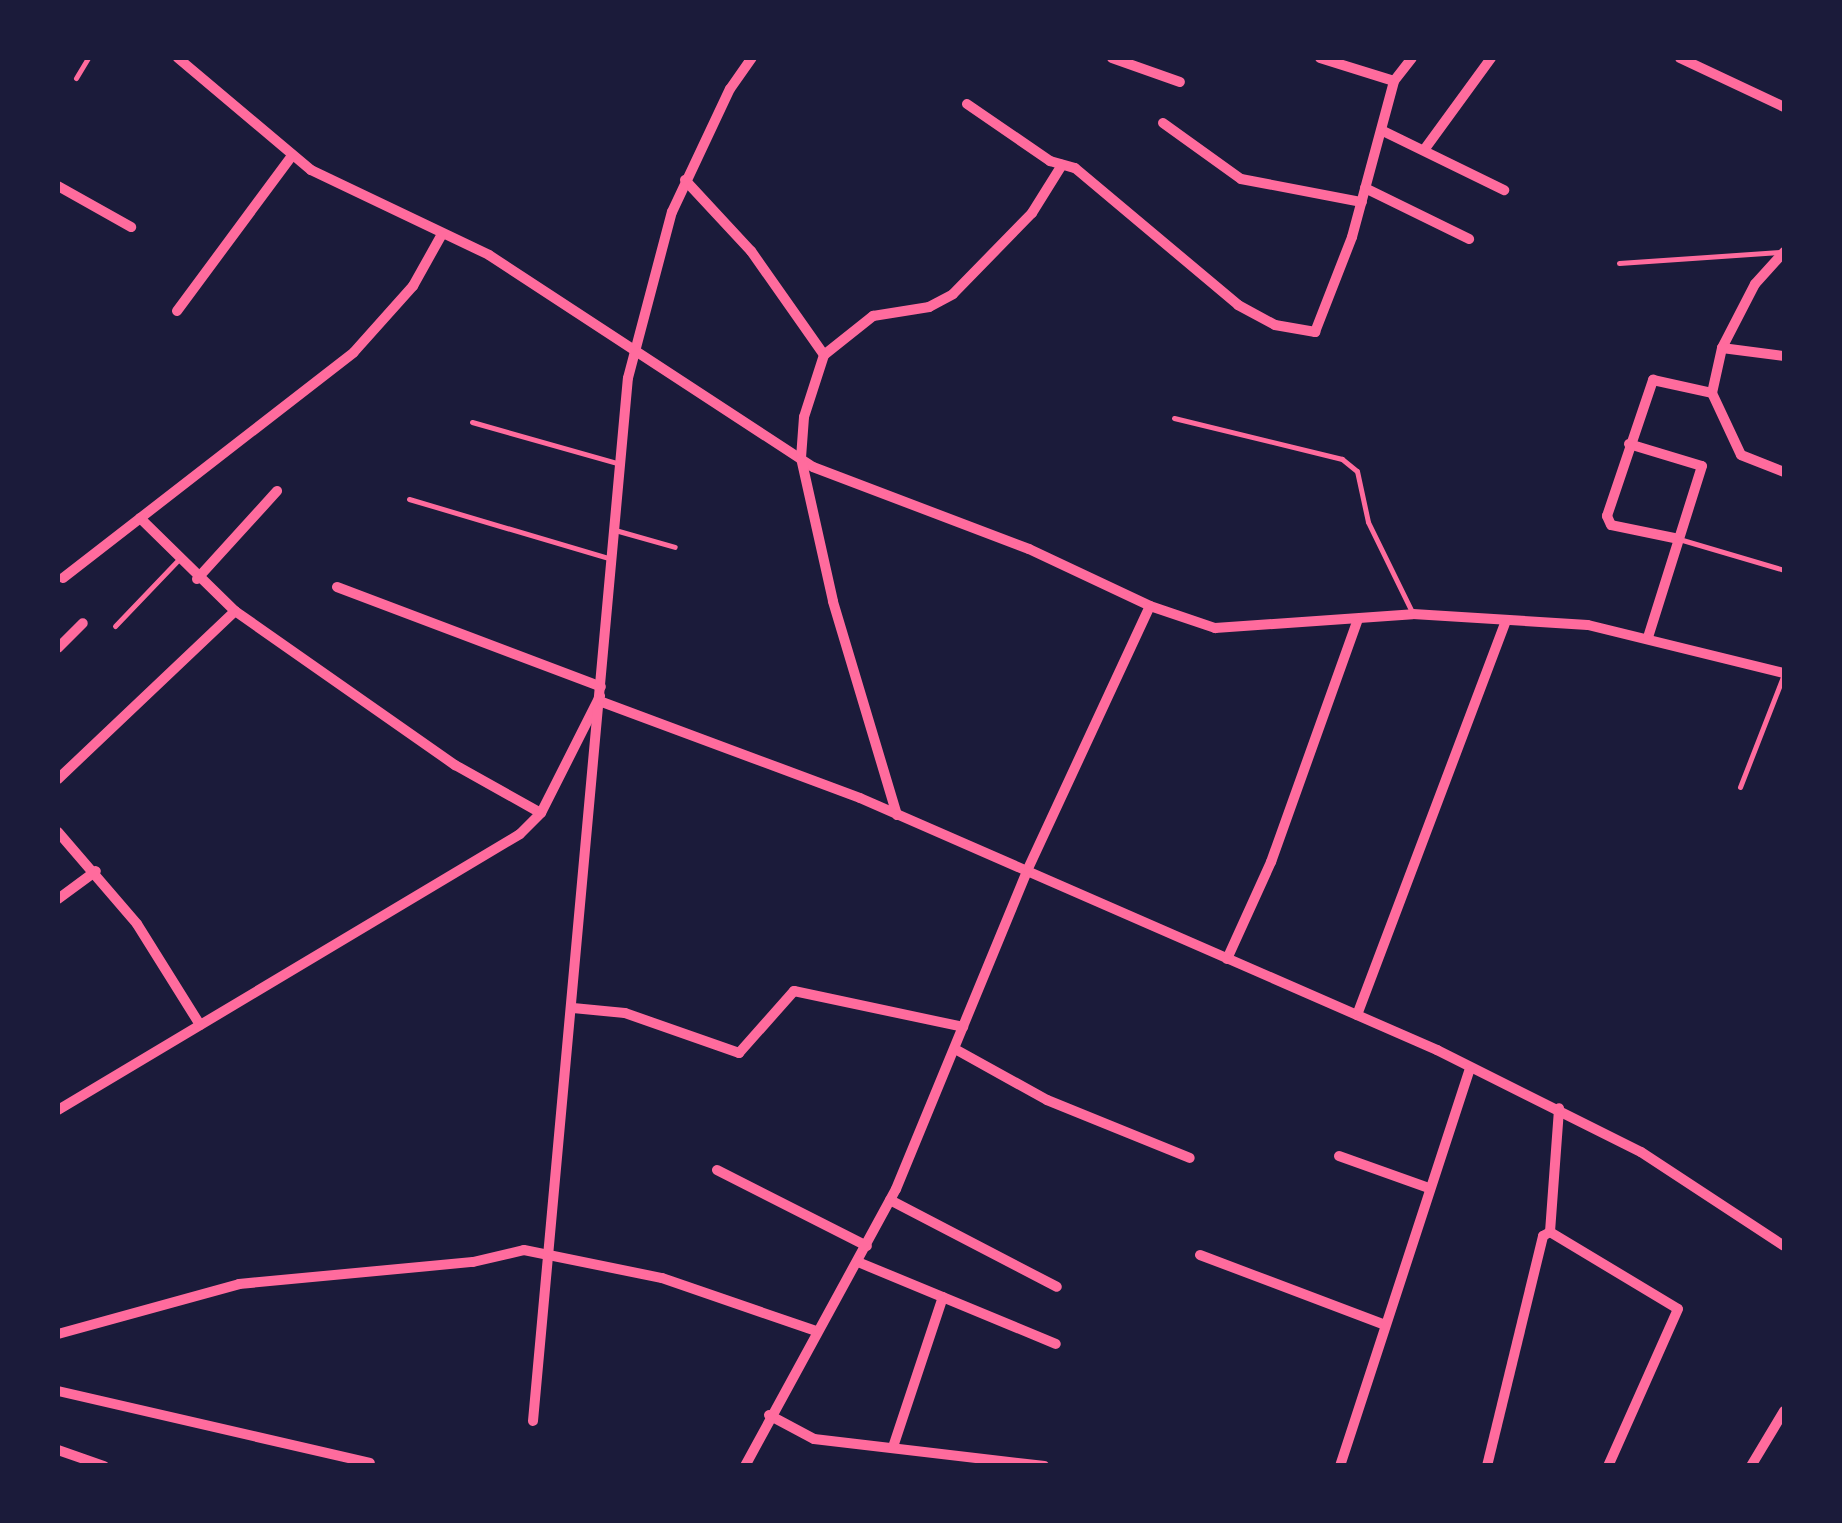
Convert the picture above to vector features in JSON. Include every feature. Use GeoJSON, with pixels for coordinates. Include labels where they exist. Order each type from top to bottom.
{"type":"FeatureCollection","features":[{"type":"Feature","properties":{"kind":"street"},"geometry":{"type":"LineString","coordinates":[[178,58],[291,156],[441,236],[489,255],[838,480],[913,502],[1150,606],[1215,628],[1413,614],[1588,624],[1784,673]]}},
{"type":"Feature","properties":{"kind":"street"},"geometry":{"type":"LineString","coordinates":[[533,1421],[601,694],[618,462],[634,350],[685,180],[752,58]]}},
{"type":"Feature","properties":{"kind":"street"},"geometry":{"type":"LineString","coordinates":[[1112,58],[1180,82]]}},
{"type":"Feature","properties":{"kind":"street"},"geometry":{"type":"LineString","coordinates":[[1320,58],[1394,81]]}},
{"type":"Feature","properties":{"kind":"street"},"geometry":{"type":"LineString","coordinates":[[967,104],[1101,188],[1238,305],[1298,332],[1315,332],[1362,202],[1394,81],[1412,58]]}},
{"type":"Feature","properties":{"kind":"street"},"geometry":{"type":"LineString","coordinates":[[1424,150],[1491,58]]}},
{"type":"Feature","properties":{"kind":"street"},"geometry":{"type":"LineString","coordinates":[[1680,58],[1784,107]]}},
{"type":"Feature","properties":{"kind":"street"},"geometry":{"type":"LineString","coordinates":[[1163,123],[1241,179],[1362,202]]}},
{"type":"Feature","properties":{"kind":"street"},"geometry":{"type":"LineString","coordinates":[[1383,130],[1504,190]]}},
{"type":"Feature","properties":{"kind":"street"},"geometry":{"type":"LineString","coordinates":[[177,311],[291,156]]}},
{"type":"Feature","properties":{"kind":"street"},"geometry":{"type":"LineString","coordinates":[[897,814],[833,601],[801,458],[804,417],[824,355],[873,316],[929,307],[953,294],[1032,213],[1062,165]]}},
{"type":"Feature","properties":{"kind":"street"},"geometry":{"type":"LineString","coordinates":[[685,180],[751,251],[824,355]]}},
{"type":"Feature","properties":{"kind":"street"},"geometry":{"type":"LineString","coordinates":[[58,186],[131,228]]}},
{"type":"Feature","properties":{"kind":"street"},"geometry":{"type":"LineString","coordinates":[[1365,188],[1469,240]]}},
{"type":"Feature","properties":{"kind":"street"},"geometry":{"type":"LineString","coordinates":[[63,578],[354,352],[412,286],[441,236]]}},
{"type":"Feature","properties":{"kind":"street"},"geometry":{"type":"LineString","coordinates":[[1784,250],[1754,284],[1722,348],[1712,392],[1742,455],[1784,472]]}},
{"type":"Feature","properties":{"kind":"street"},"geometry":{"type":"LineString","coordinates":[[1722,348],[1784,356]]}},
{"type":"Feature","properties":{"kind":"street"},"geometry":{"type":"LineString","coordinates":[[1679,538],[1606,522],[1653,380],[1712,392]]}},
{"type":"Feature","properties":{"kind":"street"},"geometry":{"type":"LineString","coordinates":[[1630,444],[1702,466],[1648,637]]}},
{"type":"Feature","properties":{"kind":"street"},"geometry":{"type":"LineString","coordinates":[[197,579],[277,491]]}},
{"type":"Feature","properties":{"kind":"street"},"geometry":{"type":"LineString","coordinates":[[140,518],[197,579],[235,611],[456,765],[541,813]]}},
{"type":"Feature","properties":{"kind":"street"},"geometry":{"type":"LineString","coordinates":[[337,587],[897,814],[1357,1015],[1558,1108],[1641,1152],[1784,1246]]}},
{"type":"Feature","properties":{"kind":"street"},"geometry":{"type":"LineString","coordinates":[[745,1466],[769,1415],[890,1200],[1026,873],[1150,606]]}},
{"type":"Feature","properties":{"kind":"street"},"geometry":{"type":"LineString","coordinates":[[58,778],[235,611]]}},
{"type":"Feature","properties":{"kind":"street"},"geometry":{"type":"LineString","coordinates":[[1227,960],[1271,862],[1358,618]]}},
{"type":"Feature","properties":{"kind":"street"},"geometry":{"type":"LineString","coordinates":[[1357,1015],[1505,622]]}},
{"type":"Feature","properties":{"kind":"street"},"geometry":{"type":"LineString","coordinates":[[58,648],[82,623]]}},
{"type":"Feature","properties":{"kind":"street"},"geometry":{"type":"LineString","coordinates":[[58,1110],[498,849],[541,813],[601,694]]}},
{"type":"Feature","properties":{"kind":"street"},"geometry":{"type":"LineString","coordinates":[[58,832],[96,871],[200,1025]]}},
{"type":"Feature","properties":{"kind":"street"},"geometry":{"type":"LineString","coordinates":[[58,899],[96,871]]}},
{"type":"Feature","properties":{"kind":"street"},"geometry":{"type":"LineString","coordinates":[[572,1008],[625,1013],[739,1052],[794,991],[963,1027]]}},
{"type":"Feature","properties":{"kind":"street"},"geometry":{"type":"LineString","coordinates":[[954,1048],[1047,1100],[1190,1158]]}},
{"type":"Feature","properties":{"kind":"street"},"geometry":{"type":"LineString","coordinates":[[1340,1466],[1470,1069]]}},
{"type":"Feature","properties":{"kind":"street"},"geometry":{"type":"LineString","coordinates":[[1550,1232],[1558,1108]]}},
{"type":"Feature","properties":{"kind":"street"},"geometry":{"type":"LineString","coordinates":[[1339,1156],[1429,1188]]}},
{"type":"Feature","properties":{"kind":"street"},"geometry":{"type":"LineString","coordinates":[[716,1170],[867,1246]]}},
{"type":"Feature","properties":{"kind":"street"},"geometry":{"type":"LineString","coordinates":[[890,1200],[1057,1288]]}},
{"type":"Feature","properties":{"kind":"street"},"geometry":{"type":"LineString","coordinates":[[1487,1466],[1543,1236],[1550,1232]]}},
{"type":"Feature","properties":{"kind":"street"},"geometry":{"type":"LineString","coordinates":[[1550,1232],[1678,1309],[1608,1466]]}},
{"type":"Feature","properties":{"kind":"street"},"geometry":{"type":"LineString","coordinates":[[58,1334],[239,1284],[550,1250],[662,1278],[816,1331]]}},
{"type":"Feature","properties":{"kind":"street"},"geometry":{"type":"LineString","coordinates":[[1200,1255],[1385,1325]]}},
{"type":"Feature","properties":{"kind":"street"},"geometry":{"type":"LineString","coordinates":[[858,1262],[1056,1344]]}},
{"type":"Feature","properties":{"kind":"street"},"geometry":{"type":"LineString","coordinates":[[892,1447],[942,1297]]}},
{"type":"Feature","properties":{"kind":"street"},"geometry":{"type":"LineString","coordinates":[[58,1391],[370,1463]]}},
{"type":"Feature","properties":{"kind":"street"},"geometry":{"type":"LineString","coordinates":[[1750,1466],[1784,1411]]}},
{"type":"Feature","properties":{"kind":"street"},"geometry":{"type":"LineString","coordinates":[[769,1415],[814,1439],[1044,1466]]}},
{"type":"Feature","properties":{"kind":"street"},"geometry":{"type":"LineString","coordinates":[[58,1450],[104,1466]]}},
{"type":"Feature","properties":{"kind":"lane"},"geometry":{"type":"LineString","coordinates":[[76,78],[88,58]]}},
{"type":"Feature","properties":{"kind":"lane"},"geometry":{"type":"LineString","coordinates":[[1620,264],[1784,250]]}},
{"type":"Feature","properties":{"kind":"lane"},"geometry":{"type":"LineString","coordinates":[[1174,418],[1342,459],[1357,471],[1368,522],[1413,614]]}},
{"type":"Feature","properties":{"kind":"lane"},"geometry":{"type":"LineString","coordinates":[[472,422],[618,462]]}},
{"type":"Feature","properties":{"kind":"lane"},"geometry":{"type":"LineString","coordinates":[[408,499],[611,560]]}},
{"type":"Feature","properties":{"kind":"lane"},"geometry":{"type":"LineString","coordinates":[[613,529],[675,547]]}},
{"type":"Feature","properties":{"kind":"lane"},"geometry":{"type":"LineString","coordinates":[[1679,538],[1784,570]]}},
{"type":"Feature","properties":{"kind":"lane"},"geometry":{"type":"LineString","coordinates":[[115,626],[178,560]]}},
{"type":"Feature","properties":{"kind":"lane"},"geometry":{"type":"LineString","coordinates":[[1740,787],[1784,673]]}}]}
